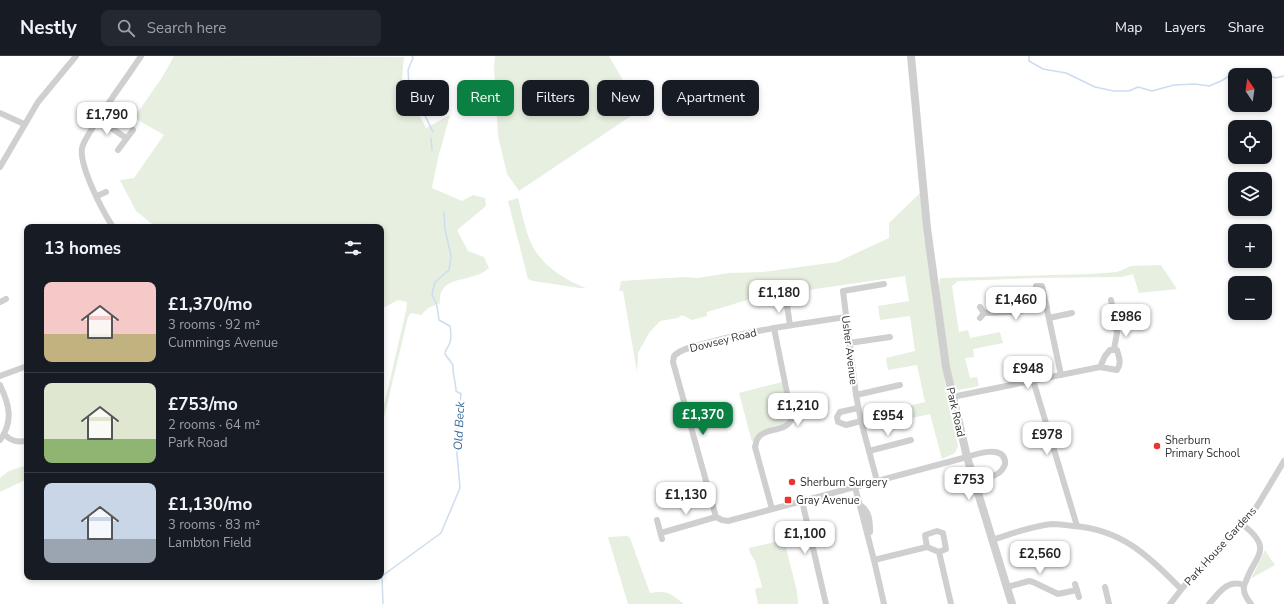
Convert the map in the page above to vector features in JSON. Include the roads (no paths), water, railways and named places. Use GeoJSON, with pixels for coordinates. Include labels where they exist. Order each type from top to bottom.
{"type":"FeatureCollection","features":[{"type":"Feature","properties":{"kind":"street"},"geometry":{"type":"LineString","coordinates":[[0,167],[38,102],[76,56]]}},
{"type":"Feature","properties":{"kind":"street"},"geometry":{"type":"LineString","coordinates":[[111,224],[104,214],[84,166],[82,149],[98,119],[141,56]]}},
{"type":"Feature","properties":{"kind":"street","name":"Park Road"},"geometry":{"type":"LineString","coordinates":[[912,56],[928,232],[946,367],[966,457],[1012,604]]}},
{"type":"Feature","properties":{"kind":"street"},"geometry":{"type":"LineString","coordinates":[[0,113],[24,124]]}},
{"type":"Feature","properties":{"kind":"street"},"geometry":{"type":"LineString","coordinates":[[98,119],[126,138]]}},
{"type":"Feature","properties":{"kind":"street"},"geometry":{"type":"LineString","coordinates":[[118,150],[132,130]]}},
{"type":"Feature","properties":{"kind":"street"},"geometry":{"type":"LineString","coordinates":[[97,196],[106,192]]}},
{"type":"Feature","properties":{"kind":"street","name":"Usher Avenue"},"geometry":{"type":"LineString","coordinates":[[877,481],[858,408],[843,291],[884,284]]}},
{"type":"Feature","properties":{"kind":"street"},"geometry":{"type":"LineString","coordinates":[[1036,286],[1042,286],[1061,374]]}},
{"type":"Feature","properties":{"kind":"street"},"geometry":{"type":"LineString","coordinates":[[786,299],[790,325]]}},
{"type":"Feature","properties":{"kind":"street"},"geometry":{"type":"LineString","coordinates":[[1111,300],[1117,333],[1114,350]]}},
{"type":"Feature","properties":{"kind":"street"},"geometry":{"type":"LineString","coordinates":[[980,308],[982,316],[1047,306]]}},
{"type":"Feature","properties":{"kind":"street"},"geometry":{"type":"LineString","coordinates":[[1049,318],[1072,313]]}},
{"type":"Feature","properties":{"kind":"street","name":"Dowsey Road"},"geometry":{"type":"LineString","coordinates":[[716,517],[674,362],[674,356],[677,352],[730,336],[846,317]]}},
{"type":"Feature","properties":{"kind":"street"},"geometry":{"type":"LineString","coordinates":[[772,509],[755,447],[757,438],[762,434],[783,428],[790,424],[792,418],[774,328]]}},
{"type":"Feature","properties":{"kind":"street"},"geometry":{"type":"LineString","coordinates":[[849,343],[890,337]]}},
{"type":"Feature","properties":{"kind":"street"},"geometry":{"type":"LineString","coordinates":[[1100,367],[1105,356],[1110,350],[1114,350]]}},
{"type":"Feature","properties":{"kind":"street"},"geometry":{"type":"LineString","coordinates":[[952,397],[1100,367],[1117,370],[1120,366],[1120,361],[1117,350],[1114,350]]}},
{"type":"Feature","properties":{"kind":"street"},"geometry":{"type":"LineString","coordinates":[[0,376],[24,367]]}},
{"type":"Feature","properties":{"kind":"street"},"geometry":{"type":"LineString","coordinates":[[1033,380],[1077,526]]}},
{"type":"Feature","properties":{"kind":"street"},"geometry":{"type":"LineString","coordinates":[[0,385],[9,406],[9,414],[4,434],[0,440]]}},
{"type":"Feature","properties":{"kind":"street"},"geometry":{"type":"LineString","coordinates":[[856,396],[900,385]]}},
{"type":"Feature","properties":{"kind":"street"},"geometry":{"type":"LineString","coordinates":[[858,408],[840,412],[837,417],[838,422],[846,425],[861,421]]}},
{"type":"Feature","properties":{"kind":"street"},"geometry":{"type":"LineString","coordinates":[[4,434],[9,439],[16,442],[24,441]]}},
{"type":"Feature","properties":{"kind":"street"},"geometry":{"type":"LineString","coordinates":[[869,451],[911,440]]}},
{"type":"Feature","properties":{"kind":"street"},"geometry":{"type":"LineString","coordinates":[[657,520],[662,536],[716,517],[728,521],[966,457],[995,451],[1004,458],[1006,462],[1004,468],[999,473],[974,483]]}},
{"type":"Feature","properties":{"kind":"street","name":"Park House Gardens"},"geometry":{"type":"LineString","coordinates":[[1170,604],[1181,589],[1242,524],[1259,503],[1284,461]]}},
{"type":"Feature","properties":{"kind":"street"},"geometry":{"type":"LineString","coordinates":[[855,487],[870,541],[884,604]]}},
{"type":"Feature","properties":{"kind":"street"},"geometry":{"type":"LineString","coordinates":[[802,501],[826,604]]}},
{"type":"Feature","properties":{"kind":"street","name":"Park House Gardens"},"geometry":{"type":"LineString","coordinates":[[992,540],[1053,524],[1093,528],[1124,540],[1138,549],[1181,589]]}},
{"type":"Feature","properties":{"kind":"street"},"geometry":{"type":"LineString","coordinates":[[1242,524],[1254,535],[1260,546],[1259,557],[1248,575],[1243,589],[1251,604]]}},
{"type":"Feature","properties":{"kind":"street"},"geometry":{"type":"LineString","coordinates":[[874,560],[927,547],[939,552],[946,549],[943,533],[937,531],[925,535],[927,547]]}},
{"type":"Feature","properties":{"kind":"street"},"geometry":{"type":"LineString","coordinates":[[939,552],[951,604]]}},
{"type":"Feature","properties":{"kind":"street"},"geometry":{"type":"LineString","coordinates":[[1007,588],[1029,581],[1058,594],[1076,587],[1079,597]]}},
{"type":"Feature","properties":{"kind":"street"},"geometry":{"type":"LineString","coordinates":[[1212,602],[1227,585],[1233,583],[1244,585]]}},
{"type":"Feature","properties":{"kind":"street"},"geometry":{"type":"LineString","coordinates":[[1105,587],[1109,604]]}},
{"type":"Feature","properties":{"kind":"waterway","name":"Old Beck"},"geometry":{"type":"LineString","coordinates":[[412,56],[413,58],[408,70],[409,85],[433,132]]}},
{"type":"Feature","properties":{"kind":"waterway"},"geometry":{"type":"LineString","coordinates":[[1029,56],[1029,61],[1043,69],[1066,73],[1095,87],[1114,91],[1129,91],[1138,87],[1152,91],[1174,85],[1195,84],[1209,86],[1238,71],[1257,71],[1275,78],[1284,76]]}},
{"type":"Feature","properties":{"kind":"waterway","name":"Old Beck"},"geometry":{"type":"LineString","coordinates":[[431,138],[432,150]]}},
{"type":"Feature","properties":{"kind":"waterway","name":"Old Beck"},"geometry":{"type":"LineString","coordinates":[[384,575],[441,533],[460,488],[456,443],[461,394],[456,391],[453,365],[445,354],[451,340],[450,326],[439,320],[437,306],[432,294],[435,282],[449,270],[451,256],[445,229],[444,212]]}},
{"type":"Feature","properties":{"kind":"waterway","name":"Old Beck"},"geometry":{"type":"LineString","coordinates":[[382,580],[383,604]]}},
{"type":"Feature","properties":{"kind":"place","name":"Sherburn Primary School"},"geometry":{"type":"Point","coordinates":[1157,446]}},
{"type":"Feature","properties":{"kind":"place","name":"Sherburn Surgery"},"geometry":{"type":"Point","coordinates":[792,482]}},
{"type":"Feature","properties":{"kind":"place","name":"Gray Avenue"},"geometry":{"type":"Point","coordinates":[788,500]}}]}
